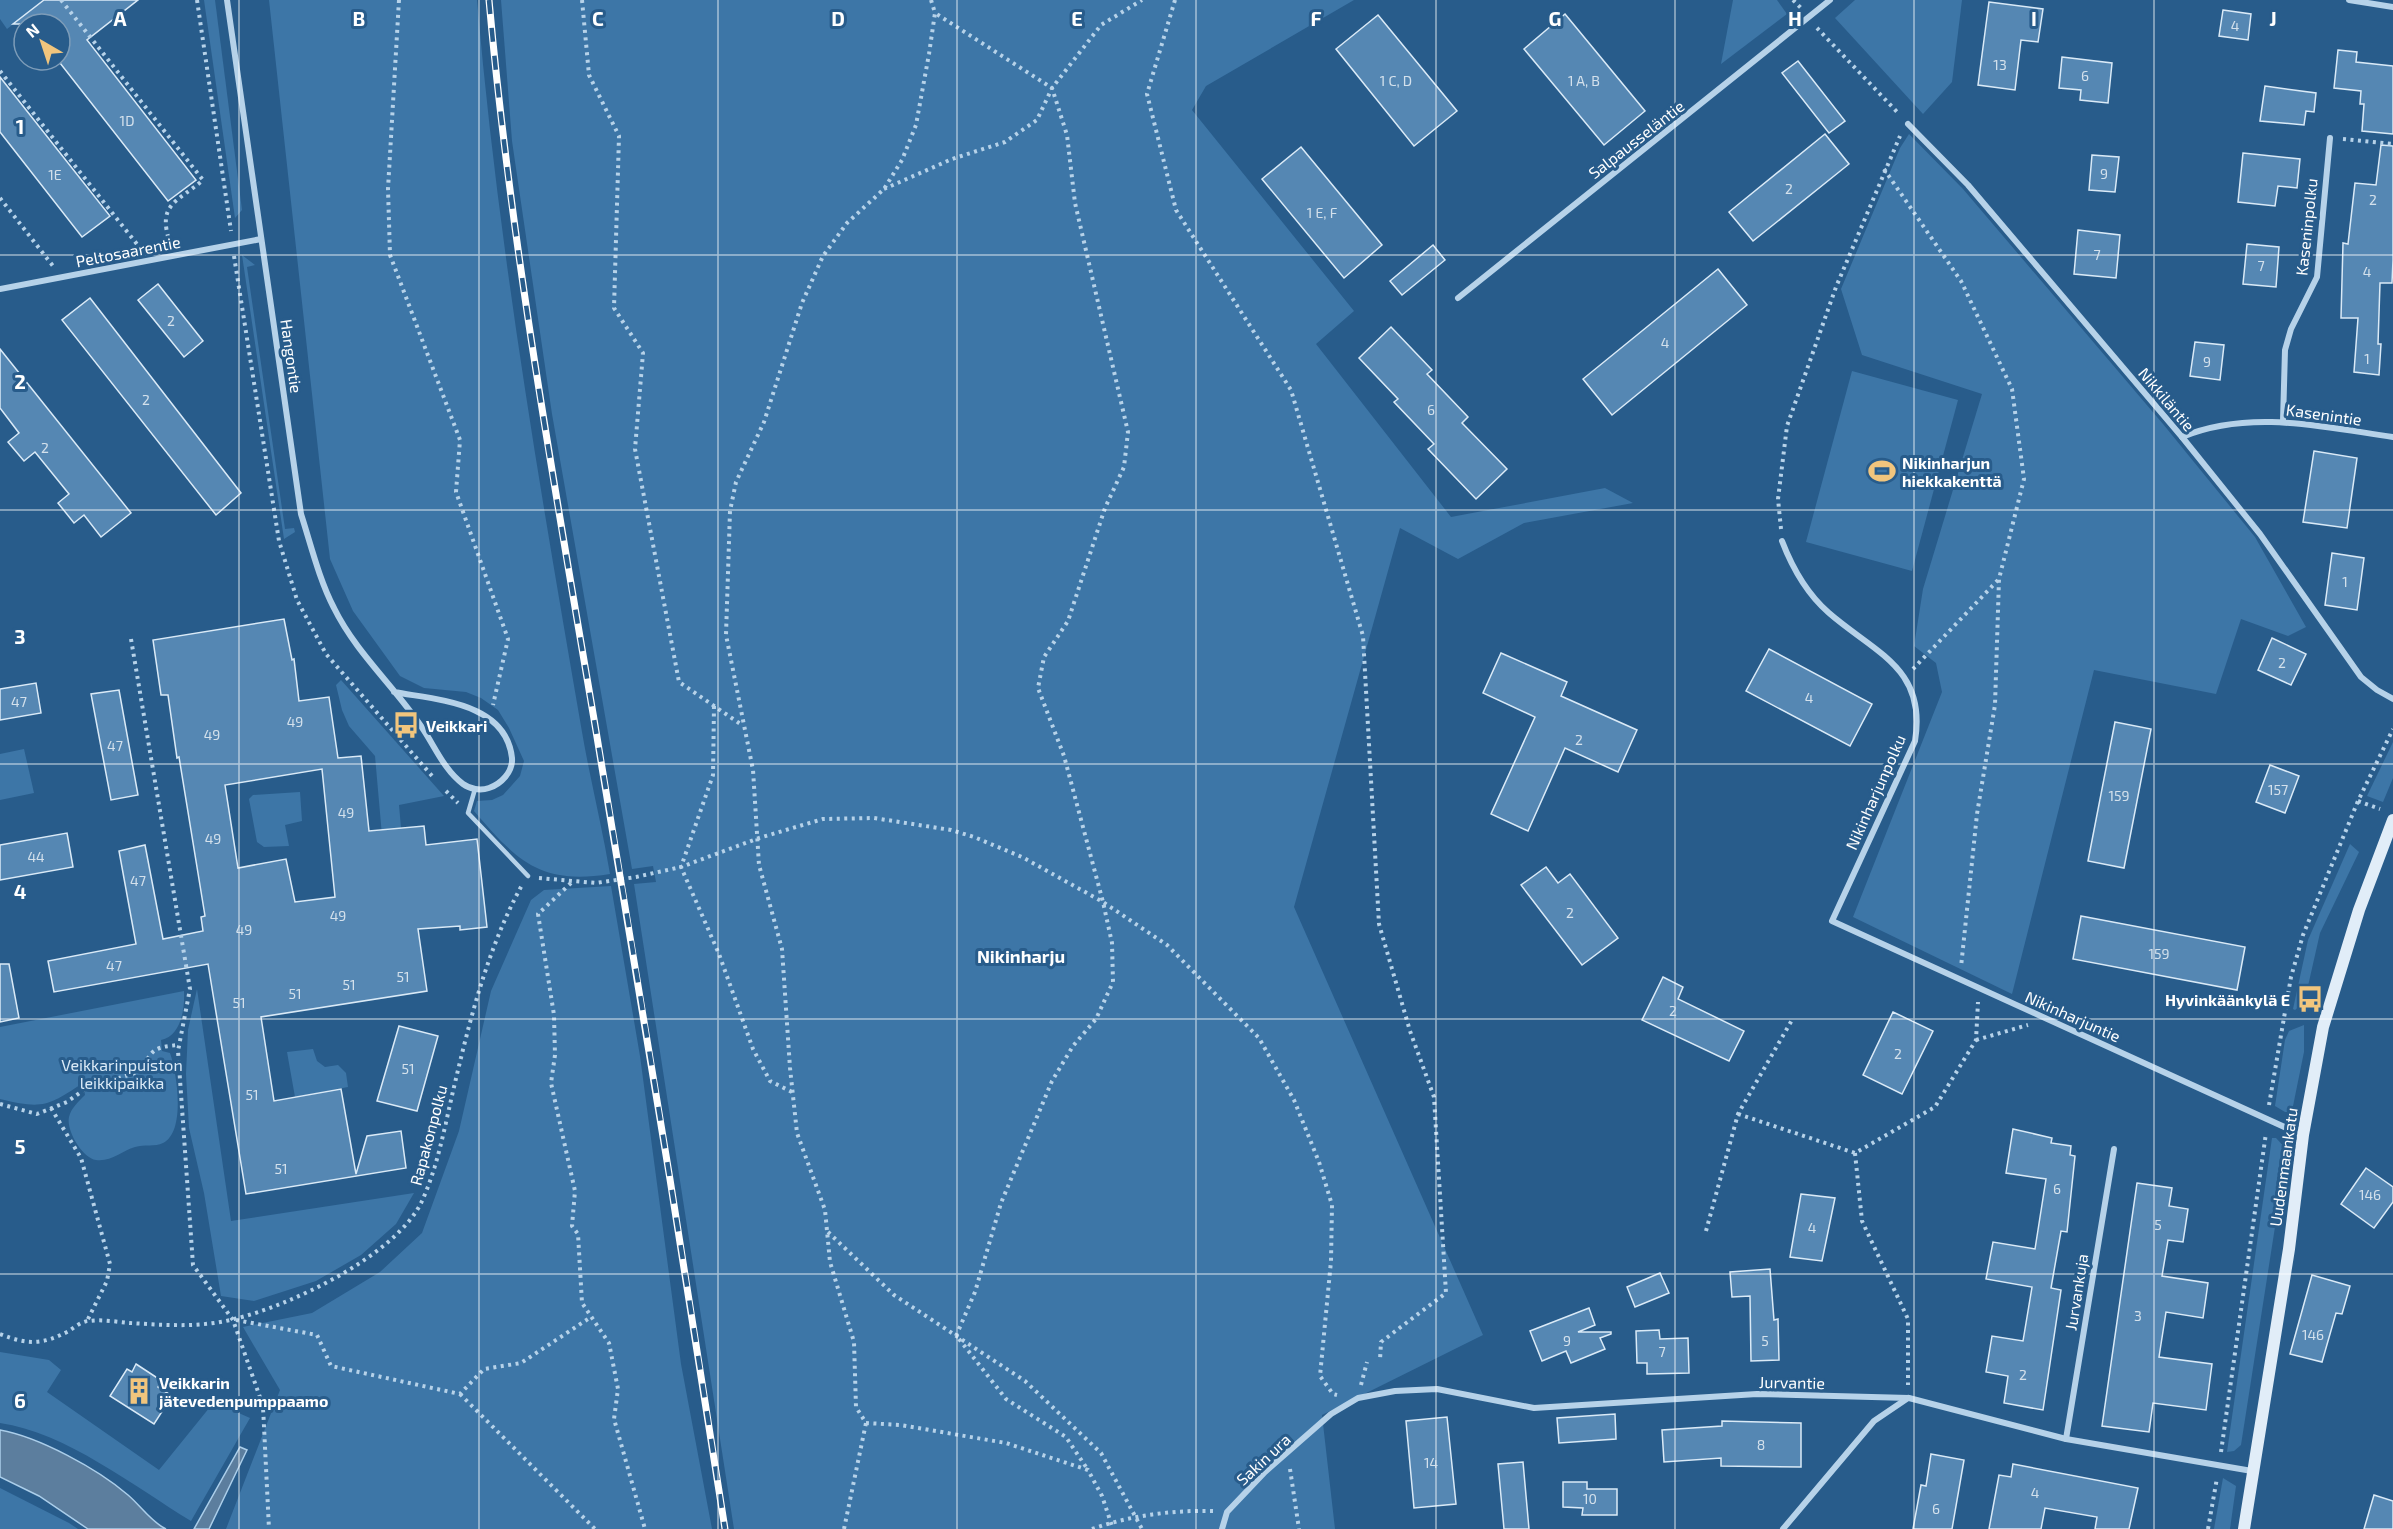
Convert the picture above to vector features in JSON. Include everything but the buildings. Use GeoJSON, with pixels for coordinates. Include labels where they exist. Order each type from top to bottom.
{"type":"FeatureCollection","features":[{"type":"Feature","properties":{"kind":"main road","name":"Uudenmaankatu"},"geometry":{"type":"LineString","coordinates":[[2244,1529],[2289,1249],[2303,1135],[2323,1027],[2389,815]]}},
{"type":"Feature","properties":{"kind":"street","name":"Hangontie"},"geometry":{"type":"LineString","coordinates":[[227,0],[301,514],[334,610],[423,728],[455,776],[465,786],[475,789]]}},
{"type":"Feature","properties":{"kind":"street","name":"Salpausseläntie"},"geometry":{"type":"LineString","coordinates":[[1458,298],[1810,19],[1830,0]]}},
{"type":"Feature","properties":{"kind":"street"},"geometry":{"type":"LineString","coordinates":[[2349,0],[2393,7]]}},
{"type":"Feature","properties":{"kind":"street","name":"Nikkiläntie"},"geometry":{"type":"LineString","coordinates":[[1908,124],[1968,185],[2182,438],[2260,534],[2361,677],[2393,699]]}},
{"type":"Feature","properties":{"kind":"street","name":"Kaseninpolku"},"geometry":{"type":"LineString","coordinates":[[2283,420],[2285,350],[2290,329],[2317,277],[2330,138]]}},
{"type":"Feature","properties":{"kind":"street","name":"Peltosaarentie"},"geometry":{"type":"LineString","coordinates":[[0,289],[261,239]]}},
{"type":"Feature","properties":{"kind":"street","name":"Kasenintie"},"geometry":{"type":"LineString","coordinates":[[2182,438],[2200,430],[2283,420],[2393,437]]}},
{"type":"Feature","properties":{"kind":"street","name":"Nikinharjunpolku"},"geometry":{"type":"LineString","coordinates":[[1782,541],[1793,570],[1827,612],[1884,654],[1904,678],[1914,696],[1918,718],[1915,741],[1832,921]]}},
{"type":"Feature","properties":{"kind":"street"},"geometry":{"type":"LineString","coordinates":[[394,692],[455,702],[476,709],[489,719],[507,744],[512,756],[511,765],[500,782],[484,790],[475,789]]}},
{"type":"Feature","properties":{"kind":"street","name":"Nikinharjuntie"},"geometry":{"type":"LineString","coordinates":[[1832,921],[2303,1135]]}},
{"type":"Feature","properties":{"kind":"street","name":"Jurvankuja"},"geometry":{"type":"LineString","coordinates":[[2066,1439],[2114,1149]]}},
{"type":"Feature","properties":{"kind":"street","name":"Jurvantie"},"geometry":{"type":"LineString","coordinates":[[1331,1414],[1358,1398],[1377,1393],[1437,1389],[1534,1408],[1757,1394],[1909,1398],[2066,1439],[2252,1471]]}},
{"type":"Feature","properties":{"kind":"street"},"geometry":{"type":"LineString","coordinates":[[1783,1529],[1875,1421],[1909,1398]]}},
{"type":"Feature","properties":{"kind":"street","name":"Sakin ura"},"geometry":{"type":"LineString","coordinates":[[1222,1529],[1227,1512],[1265,1472],[1331,1414]]}},
{"type":"Feature","properties":{"kind":"lane"},"geometry":{"type":"LineString","coordinates":[[475,789],[468,813],[528,876]]}},
{"type":"Feature","properties":{"kind":"path"},"geometry":{"type":"LineString","coordinates":[[61,0],[204,180],[168,209],[163,223],[174,256]]}},
{"type":"Feature","properties":{"kind":"path"},"geometry":{"type":"LineString","coordinates":[[399,0],[388,189],[390,255],[460,440],[456,492],[508,639],[489,719]]}},
{"type":"Feature","properties":{"kind":"path"},"geometry":{"type":"LineString","coordinates":[[582,0],[589,75],[619,136],[614,308],[643,353],[635,449],[679,682],[743,726]]}},
{"type":"Feature","properties":{"kind":"path"},"geometry":{"type":"LineString","coordinates":[[844,1529],[866,1423],[856,1407],[854,1342],[830,1262],[825,1210],[797,1133],[782,949],[759,865],[753,770],[726,635],[730,511],[736,482],[764,422],[801,303],[823,256],[847,223],[884,189],[902,160],[916,125],[935,13],[931,0]]}},
{"type":"Feature","properties":{"kind":"path"},"geometry":{"type":"LineString","coordinates":[[884,189],[952,159],[1005,142],[1036,120],[1052,88],[1101,25],[1142,0]]}},
{"type":"Feature","properties":{"kind":"path"},"geometry":{"type":"LineString","coordinates":[[1175,0],[1146,94],[1176,210],[1291,390],[1360,625],[1363,636],[1379,924],[1410,1031],[1434,1097],[1446,1293],[1381,1342],[1380,1360]]}},
{"type":"Feature","properties":{"kind":"path"},"geometry":{"type":"LineString","coordinates":[[1782,541],[1778,499],[1787,426],[1836,287],[1884,169],[1908,124],[1793,0]]}},
{"type":"Feature","properties":{"kind":"path"},"geometry":{"type":"LineString","coordinates":[[935,13],[1052,88],[1067,135],[1075,203],[1128,432],[1124,467],[1105,508],[1068,621],[1044,657],[1038,688],[1064,756],[1103,902],[1112,943],[1113,982],[1096,1019],[1074,1046],[1052,1081],[1001,1203],[975,1292],[956,1336]]}},
{"type":"Feature","properties":{"kind":"path"},"geometry":{"type":"LineString","coordinates":[[0,71],[149,261]]}},
{"type":"Feature","properties":{"kind":"path"},"geometry":{"type":"LineString","coordinates":[[2330,138],[2393,144]]}},
{"type":"Feature","properties":{"kind":"path"},"geometry":{"type":"LineString","coordinates":[[1884,169],[1961,281],[2012,389],[2024,479],[2000,579],[1995,705],[1977,814],[1959,979]]}},
{"type":"Feature","properties":{"kind":"path"},"geometry":{"type":"LineString","coordinates":[[0,198],[62,277]]}},
{"type":"Feature","properties":{"kind":"path"},"geometry":{"type":"LineString","coordinates":[[1904,678],[2000,579]]}},
{"type":"Feature","properties":{"kind":"path"},"geometry":{"type":"LineString","coordinates":[[131,639],[190,989],[179,1045],[193,1265],[233,1320],[264,1406],[269,1529]]}},
{"type":"Feature","properties":{"kind":"path"},"geometry":{"type":"LineString","coordinates":[[374,708],[379,704]]}},
{"type":"Feature","properties":{"kind":"path"},"geometry":{"type":"LineString","coordinates":[[714,706],[713,775],[681,867],[719,954],[753,1049],[770,1081],[792,1092]]}},
{"type":"Feature","properties":{"kind":"path"},"geometry":{"type":"LineString","coordinates":[[401,740],[406,735]]}},
{"type":"Feature","properties":{"kind":"path"},"geometry":{"type":"LineString","coordinates":[[2358,801],[2389,815]]}},
{"type":"Feature","properties":{"kind":"path"},"geometry":{"type":"LineString","coordinates":[[528,876],[596,883],[681,867],[759,838],[823,819],[874,818],[951,830],[1022,857],[1103,902],[1167,945],[1259,1038],[1294,1100],[1319,1162],[1332,1205],[1331,1261],[1320,1376],[1333,1394],[1358,1398],[1366,1362]]}},
{"type":"Feature","properties":{"kind":"path","name":"Rapakonpolku"},"geometry":{"type":"LineString","coordinates":[[87,1321],[166,1325],[233,1320],[301,1295],[365,1260],[400,1229],[422,1202],[440,1148],[463,1050],[500,930],[528,876]]}},
{"type":"Feature","properties":{"kind":"path"},"geometry":{"type":"LineString","coordinates":[[571,882],[538,914],[554,1015],[555,1055],[551,1083],[575,1191],[572,1226],[578,1234],[582,1303],[609,1343],[618,1389],[614,1419],[645,1529]]}},
{"type":"Feature","properties":{"kind":"path"},"geometry":{"type":"LineString","coordinates":[[1738,1114],[1855,1153],[1935,1107],[1976,1040],[1979,1008],[1977,987]]}},
{"type":"Feature","properties":{"kind":"path"},"geometry":{"type":"LineString","coordinates":[[1976,1040],[2048,1019]]}},
{"type":"Feature","properties":{"kind":"path"},"geometry":{"type":"LineString","coordinates":[[1706,1231],[1738,1114],[1792,1020]]}},
{"type":"Feature","properties":{"kind":"path"},"geometry":{"type":"LineString","coordinates":[[0,1104],[37,1113],[67,1102],[85,1089],[141,1071],[152,1051],[162,1046],[179,1045]]}},
{"type":"Feature","properties":{"kind":"path"},"geometry":{"type":"LineString","coordinates":[[0,1334],[17,1341],[47,1342],[87,1321],[107,1281],[110,1264],[81,1158],[51,1108]]}},
{"type":"Feature","properties":{"kind":"path"},"geometry":{"type":"LineString","coordinates":[[1855,1153],[1863,1221],[1908,1318],[1909,1398]]}},
{"type":"Feature","properties":{"kind":"path"},"geometry":{"type":"LineString","coordinates":[[827,1231],[894,1295],[1025,1381],[1101,1453],[1142,1529]]}},
{"type":"Feature","properties":{"kind":"path"},"geometry":{"type":"LineString","coordinates":[[460,1394],[484,1370],[521,1363],[591,1317]]}},
{"type":"Feature","properties":{"kind":"path"},"geometry":{"type":"LineString","coordinates":[[233,1320],[317,1335],[331,1366],[460,1394],[595,1529]]}},
{"type":"Feature","properties":{"kind":"path"},"geometry":{"type":"LineString","coordinates":[[956,1336],[1006,1399],[1066,1437],[1102,1496],[1113,1529]]}},
{"type":"Feature","properties":{"kind":"path"},"geometry":{"type":"LineString","coordinates":[[866,1423],[900,1425],[1006,1443],[1088,1470]]}},
{"type":"Feature","properties":{"kind":"path"},"geometry":{"type":"LineString","coordinates":[[1288,1453],[1299,1529]]}},
{"type":"Feature","properties":{"kind":"path"},"geometry":{"type":"LineString","coordinates":[[1092,1529],[1111,1522],[1174,1510],[1227,1512]]}},
{"type":"Feature","properties":{"kind":"green space"},"geometry":{"type":"Polygon","coordinates":[[[0,0],[44,0],[29,12],[12,12],[12,25],[7,29],[0,19],[0,0]]]}},
{"type":"Feature","properties":{"kind":"green space"},"geometry":{"type":"Polygon","coordinates":[[[204,0],[215,0],[242,210],[235,218],[204,0]]]}},
{"type":"Feature","properties":{"kind":"green space"},"geometry":{"type":"Polygon","coordinates":[[[269,0],[477,0],[496,184],[522,367],[582,732],[610,874],[586,877],[548,872],[517,856],[489,829],[474,811],[477,801],[492,800],[503,795],[520,776],[524,761],[509,728],[498,710],[481,698],[466,692],[424,688],[400,676],[353,611],[330,559],[269,0]]]}},
{"type":"Feature","properties":{"kind":"green space"},"geometry":{"type":"Polygon","coordinates":[[[501,0],[1354,0],[1206,86],[1192,110],[1354,311],[1316,344],[1451,517],[1605,488],[1633,503],[1524,523],[1458,559],[1400,528],[1294,907],[1483,1335],[1322,1415],[1335,1529],[734,1529],[634,884],[656,882],[653,866],[632,869],[552,414],[512,141],[501,0]]]}},
{"type":"Feature","properties":{"kind":"green space"},"geometry":{"type":"Polygon","coordinates":[[[1733,0],[1777,0],[1787,14],[1721,64],[1733,0]]]}},
{"type":"Feature","properties":{"kind":"green space"},"geometry":{"type":"Polygon","coordinates":[[[1855,0],[1962,0],[1952,82],[1923,114],[1835,18],[1855,0]]]}},
{"type":"Feature","properties":{"kind":"green space"},"geometry":{"type":"Polygon","coordinates":[[[1909,134],[1963,189],[2163,424],[2255,537],[2306,627],[2288,636],[2241,619],[2216,694],[2094,670],[2012,994],[1853,917],[1942,692],[1936,663],[1914,646],[1923,589],[1982,394],[1862,355],[1841,289],[1900,148],[1909,134]]]}},
{"type":"Feature","properties":{"kind":"green space"},"geometry":{"type":"Polygon","coordinates":[[[242,255],[255,265],[247,267],[285,529],[294,528],[295,532],[284,539],[242,255]]]}},
{"type":"Feature","properties":{"kind":"green space","name":"Nikinharjun hiekkakenttä"},"geometry":{"type":"Polygon","coordinates":[[[1852,371],[1958,400],[1912,571],[1806,542],[1852,371]]]}},
{"type":"Feature","properties":{"kind":"green space"},"geometry":{"type":"Polygon","coordinates":[[[341,680],[444,796],[399,805],[410,930],[389,915],[375,756],[349,726],[342,710],[336,685],[341,680]]]}},
{"type":"Feature","properties":{"kind":"green space"},"geometry":{"type":"Polygon","coordinates":[[[2393,742],[2393,778],[2383,802],[2367,796],[2393,742]]]}},
{"type":"Feature","properties":{"kind":"green space"},"geometry":{"type":"Polygon","coordinates":[[[24,749],[34,793],[0,800],[0,754],[24,749]]]}},
{"type":"Feature","properties":{"kind":"green space"},"geometry":{"type":"Polygon","coordinates":[[[300,792],[302,821],[285,825],[289,846],[264,847],[257,842],[249,799],[253,795],[300,792]]]}},
{"type":"Feature","properties":{"kind":"green space"},"geometry":{"type":"Polygon","coordinates":[[[2350,844],[2359,852],[2320,933],[2308,986],[2303,985],[2299,1000],[2305,1002],[2295,1010],[2293,1009],[2308,940],[2350,844]]]}},
{"type":"Feature","properties":{"kind":"green space"},"geometry":{"type":"Polygon","coordinates":[[[611,886],[640,1056],[681,1364],[712,1529],[226,1529],[280,1390],[243,1327],[312,1313],[380,1272],[422,1233],[459,1131],[491,991],[531,900],[544,890],[611,886]]]}},
{"type":"Feature","properties":{"kind":"green space"},"geometry":{"type":"Polygon","coordinates":[[[197,989],[231,1221],[414,1193],[396,1224],[361,1255],[316,1281],[254,1301],[221,1296],[204,1193],[189,1128],[186,1074],[188,1030],[197,989]]]}},
{"type":"Feature","properties":{"kind":"green space","name":"Veikkarinpuiston leikkipaikka"},"geometry":{"type":"Polygon","coordinates":[[[184,991],[184,1006],[180,1021],[173,1033],[161,1040],[162,1051],[170,1053],[173,1062],[178,1101],[175,1127],[170,1137],[163,1143],[135,1147],[112,1158],[101,1160],[85,1154],[76,1143],[69,1122],[72,1111],[85,1095],[83,1083],[61,1097],[44,1104],[26,1104],[0,1099],[0,1027],[184,991]]]}},
{"type":"Feature","properties":{"kind":"green space"},"geometry":{"type":"Polygon","coordinates":[[[2304,1025],[2304,1052],[2293,1106],[2289,1112],[2285,1112],[2275,1106],[2285,1040],[2289,1031],[2304,1025]]]}},
{"type":"Feature","properties":{"kind":"green space"},"geometry":{"type":"Polygon","coordinates":[[[313,1049],[317,1061],[325,1067],[338,1065],[346,1073],[348,1087],[295,1097],[287,1052],[313,1049]]]}},
{"type":"Feature","properties":{"kind":"green space"},"geometry":{"type":"Polygon","coordinates":[[[2272,1138],[2276,1138],[2287,1150],[2241,1445],[2234,1451],[2227,1452],[2272,1138]]]}},
{"type":"Feature","properties":{"kind":"green space"},"geometry":{"type":"Polygon","coordinates":[[[0,1352],[49,1360],[61,1370],[47,1392],[159,1470],[214,1402],[250,1418],[191,1521],[123,1477],[74,1449],[25,1428],[0,1423],[0,1352]]]}},
{"type":"Feature","properties":{"kind":"green space"},"geometry":{"type":"Polygon","coordinates":[[[2223,1478],[2236,1486],[2230,1529],[2214,1529],[2223,1478]]]}},
{"type":"Feature","properties":{"kind":"green space"},"geometry":{"type":"Polygon","coordinates":[[[0,1488],[69,1523],[78,1529],[0,1529],[0,1488]]]}},
{"type":"Feature","properties":{"kind":"shaded area"},"geometry":{"type":"Polygon","coordinates":[[[0,1430],[32,1439],[85,1465],[133,1499],[166,1529],[88,1529],[39,1496],[0,1477],[0,1430]]]}},
{"type":"Feature","properties":{"kind":"shaded area"},"geometry":{"type":"Polygon","coordinates":[[[240,1447],[247,1450],[209,1529],[194,1529],[240,1447]]]}},
{"type":"Feature","properties":{"kind":"railway"},"geometry":{"type":"LineString","coordinates":[[489,0],[509,184],[535,367],[646,1030],[725,1529]]}},
{"type":"Feature","properties":{"kind":"place","name":"Nikinharjun hiekkakenttä"},"geometry":{"type":"Point","coordinates":[1882,471]}},
{"type":"Feature","properties":{"kind":"place","name":"Veikkari"},"geometry":{"type":"Point","coordinates":[406,725]}},
{"type":"Feature","properties":{"kind":"place","name":"Hyvinkäänkylä E"},"geometry":{"type":"Point","coordinates":[2310,999]}},
{"type":"Feature","properties":{"kind":"place","name":"Veikkarin jätevedenpumppaamo"},"geometry":{"type":"Point","coordinates":[139,1391]}},
{"type":"Feature","properties":{"kind":"district","name":"Nikinharju"},"geometry":{"type":"Point","coordinates":[1021,956]}}]}
